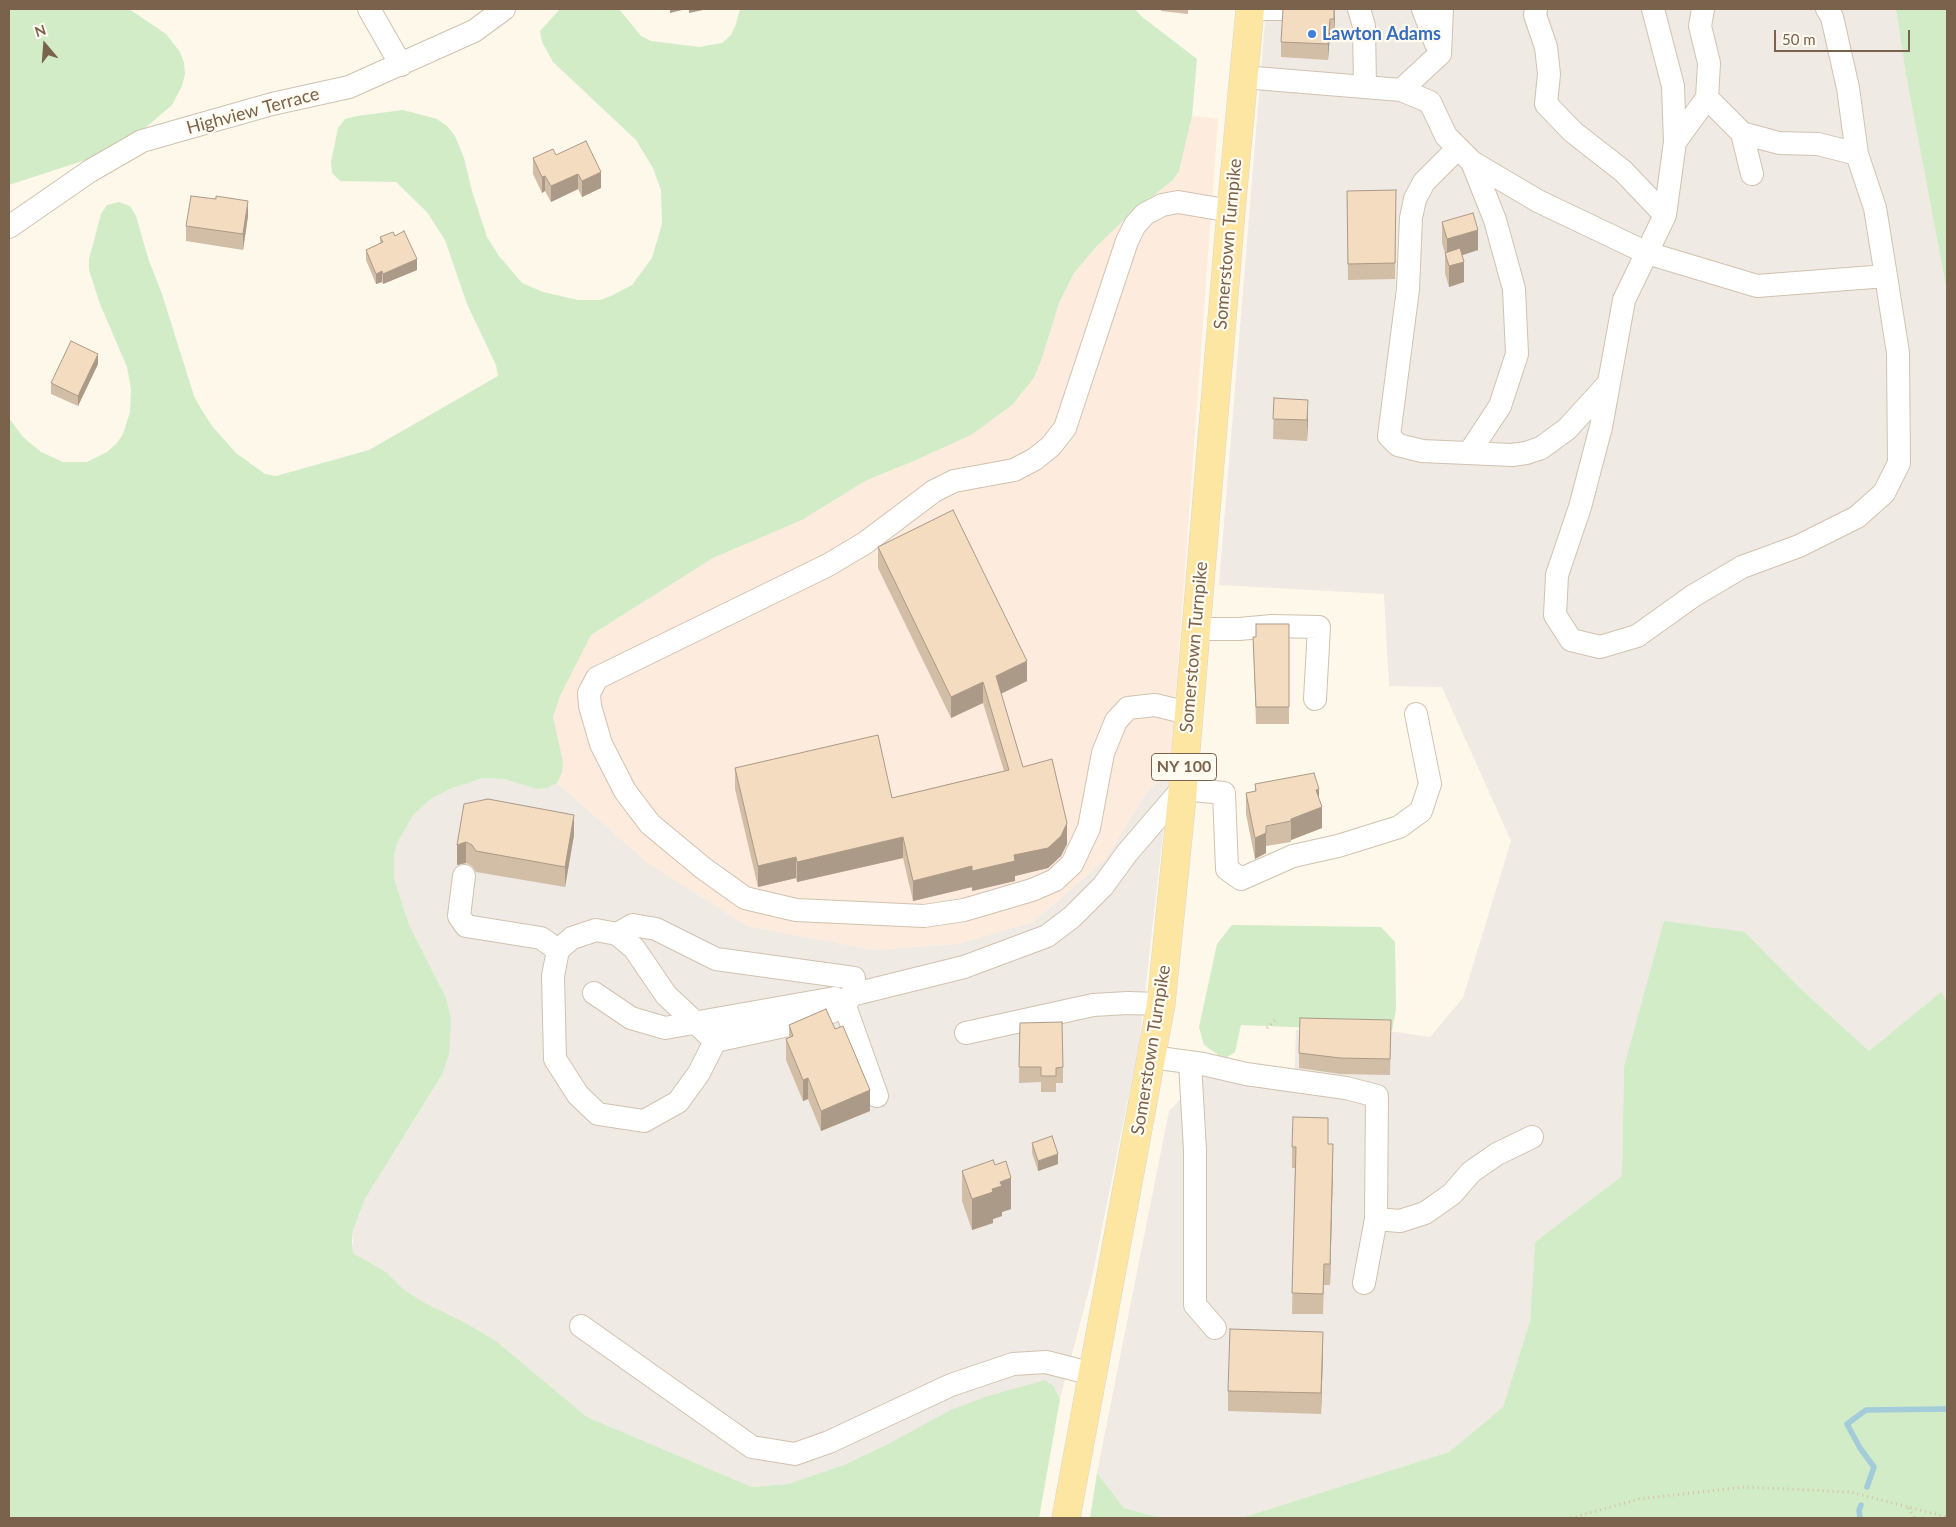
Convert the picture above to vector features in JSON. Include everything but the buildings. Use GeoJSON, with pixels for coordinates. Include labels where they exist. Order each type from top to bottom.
{"type":"FeatureCollection","features":[{"type":"Feature","properties":{"kind":"main road","name":"Somerstown Turnpike"},"geometry":{"type":"LineString","coordinates":[[1066,1518],[1161,1004],[1182,790],[1250,9]]}},
{"type":"Feature","properties":{"kind":"street"},"geometry":{"type":"LineString","coordinates":[[369,9],[401,65]]}},
{"type":"Feature","properties":{"kind":"street","name":"Highview Terrace"},"geometry":{"type":"LineString","coordinates":[[9,227],[90,172],[142,141],[272,104],[348,87],[474,31],[504,9]]}},
{"type":"Feature","properties":{"kind":"street"},"geometry":{"type":"LineString","coordinates":[[1255,9],[1289,9]]}},
{"type":"Feature","properties":{"kind":"street"},"geometry":{"type":"LineString","coordinates":[[1359,9],[1364,26],[1365,87]]}},
{"type":"Feature","properties":{"kind":"street"},"geometry":{"type":"LineString","coordinates":[[1424,9],[1440,54]]}},
{"type":"Feature","properties":{"kind":"street"},"geometry":{"type":"LineString","coordinates":[[1401,90],[1440,54],[1442,9]]}},
{"type":"Feature","properties":{"kind":"street"},"geometry":{"type":"LineString","coordinates":[[1536,9],[1535,15],[1546,47],[1550,74],[1546,104],[1573,132],[1623,171],[1665,215]]}},
{"type":"Feature","properties":{"kind":"street"},"geometry":{"type":"LineString","coordinates":[[1652,9],[1673,86],[1675,142],[1665,215],[1624,300],[1601,427],[1580,507],[1557,575],[1555,615],[1571,640],[1600,647],[1636,636],[1693,596],[1742,568],[1799,546],[1857,517],[1884,493],[1898,463],[1898,353],[1886,276],[1875,208],[1858,154],[1848,88],[1832,18],[1827,9]]}},
{"type":"Feature","properties":{"kind":"street"},"geometry":{"type":"LineString","coordinates":[[1675,142],[1707,98],[1709,63],[1700,26],[1703,9]]}},
{"type":"Feature","properties":{"kind":"street"},"geometry":{"type":"LineString","coordinates":[[1243,77],[1401,90],[1430,102],[1446,136],[1465,155],[1538,201],[1647,253],[1757,286],[1886,276]]}},
{"type":"Feature","properties":{"kind":"street"},"geometry":{"type":"LineString","coordinates":[[1707,98],[1742,133],[1779,143],[1818,144],[1858,154]]}},
{"type":"Feature","properties":{"kind":"street"},"geometry":{"type":"LineString","coordinates":[[1742,133],[1752,174]]}},
{"type":"Feature","properties":{"kind":"street"},"geometry":{"type":"LineString","coordinates":[[1465,155],[1424,182],[1410,218],[1408,289],[1389,436],[1398,445],[1422,451],[1512,455],[1541,448],[1568,429],[1608,384]]}},
{"type":"Feature","properties":{"kind":"street"},"geometry":{"type":"LineString","coordinates":[[1465,155],[1495,220],[1514,290],[1517,354],[1500,406],[1469,453]]}},
{"type":"Feature","properties":{"kind":"street"},"geometry":{"type":"LineString","coordinates":[[1188,713],[1155,705],[1128,708],[1116,721],[1102,752],[1089,828],[1072,864],[1055,880],[1032,890],[964,910],[924,916],[796,910],[745,898],[703,868],[650,824],[630,797],[601,744],[590,706],[589,693],[597,678],[836,560],[865,543],[934,491],[954,481],[1014,470],[1035,459],[1051,446],[1065,428],[1127,241],[1135,224],[1145,214],[1162,205],[1178,202],[1231,211]]}},
{"type":"Feature","properties":{"kind":"street"},"geometry":{"type":"LineString","coordinates":[[1195,629],[1239,629],[1272,626],[1319,627],[1314,699]]}},
{"type":"Feature","properties":{"kind":"street"},"geometry":{"type":"LineString","coordinates":[[594,993],[631,1018],[665,1028],[811,1004],[850,993],[964,967],[1047,936],[1072,917],[1103,886],[1127,853],[1182,790],[1224,793],[1227,869],[1241,879],[1292,856],[1338,846],[1399,827],[1421,812],[1430,784],[1416,714]]}},
{"type":"Feature","properties":{"kind":"street"},"geometry":{"type":"LineString","coordinates":[[464,876],[459,916],[466,926],[541,938],[558,950]]}},
{"type":"Feature","properties":{"kind":"street"},"geometry":{"type":"LineString","coordinates":[[617,934],[633,925],[656,929],[716,959],[850,993]]}},
{"type":"Feature","properties":{"kind":"street"},"geometry":{"type":"LineString","coordinates":[[596,930],[617,934],[634,948],[666,995],[714,1041],[699,1073],[678,1102],[644,1120],[598,1114],[578,1095],[555,1059],[553,976],[558,950],[572,938],[596,930]]}},
{"type":"Feature","properties":{"kind":"street"},"geometry":{"type":"LineString","coordinates":[[714,1041],[812,1020],[850,993]]}},
{"type":"Feature","properties":{"kind":"street"},"geometry":{"type":"LineString","coordinates":[[850,993],[877,1096]]}},
{"type":"Feature","properties":{"kind":"street"},"geometry":{"type":"LineString","coordinates":[[966,1033],[1093,1005],[1161,1004]]}},
{"type":"Feature","properties":{"kind":"street"},"geometry":{"type":"LineString","coordinates":[[1152,1057],[1190,1062],[1246,1074],[1346,1088],[1376,1096],[1376,1219],[1364,1283]]}},
{"type":"Feature","properties":{"kind":"street"},"geometry":{"type":"LineString","coordinates":[[1190,1062],[1195,1150],[1195,1305],[1215,1328]]}},
{"type":"Feature","properties":{"kind":"street"},"geometry":{"type":"LineString","coordinates":[[1376,1219],[1400,1221],[1425,1213],[1452,1194],[1471,1172],[1497,1154],[1532,1137]]}},
{"type":"Feature","properties":{"kind":"street"},"geometry":{"type":"LineString","coordinates":[[581,1326],[752,1447],[795,1454],[829,1442],[951,1385],[1013,1364],[1046,1362],[1093,1374]]}},
{"type":"Feature","properties":{"kind":"path"},"geometry":{"type":"LineString","coordinates":[[1267,1028],[1277,1018]]}},
{"type":"Feature","properties":{"kind":"path"},"geometry":{"type":"LineString","coordinates":[[1571,1518],[1639,1499],[1745,1487],[1850,1492],[1947,1518]]}},
{"type":"Feature","properties":{"kind":"path"},"geometry":{"type":"LineString","coordinates":[[1908,1507],[1915,1518]]}},
{"type":"Feature","properties":{"kind":"shaded area"},"geometry":{"type":"Polygon","coordinates":[[[1266,9],[1896,9],[1906,75],[1947,292],[1947,1003],[1940,993],[1869,1051],[1800,988],[1745,932],[1624,1067],[1622,1176],[1535,1242],[1530,1321],[1503,1407],[1449,1452],[1241,1518],[1161,1518],[1124,1508],[1097,1473],[1169,1111],[1204,1075],[1294,1089],[1296,1030],[1396,1032],[1430,1037],[1463,998],[1511,841],[1442,687],[1389,686],[1384,594],[1219,585],[1266,9]]]}},
{"type":"Feature","properties":{"kind":"shaded area"},"geometry":{"type":"Polygon","coordinates":[[[1192,116],[1218,119],[1170,772],[1146,793],[1105,860],[1033,922],[958,944],[873,950],[747,926],[648,863],[557,783],[562,773],[553,717],[560,696],[591,635],[713,558],[802,520],[867,480],[909,463],[1012,405],[1034,378],[1059,303],[1074,273],[1096,247],[1128,216],[1173,180],[1179,171],[1192,116]]]}},
{"type":"Feature","properties":{"kind":"shaded area"},"geometry":{"type":"Polygon","coordinates":[[[1170,772],[1139,1045],[1091,1282],[1060,1399],[1054,1387],[890,1443],[846,1464],[788,1484],[752,1487],[587,1417],[496,1341],[466,1323],[423,1302],[403,1289],[386,1272],[353,1253],[353,1230],[365,1199],[442,1076],[446,998],[409,925],[394,878],[394,855],[397,843],[414,814],[431,799],[450,789],[483,778],[504,779],[536,789],[547,788],[557,783],[648,863],[747,926],[874,950],[958,944],[1033,922],[1105,860],[1146,793],[1170,772]]]}},
{"type":"Feature","properties":{"kind":"green space"},"geometry":{"type":"Polygon","coordinates":[[[9,9],[129,9],[166,34],[180,52],[185,74],[182,86],[172,105],[138,134],[110,152],[9,185],[9,9]]]}},
{"type":"Feature","properties":{"kind":"green space"},"geometry":{"type":"Polygon","coordinates":[[[560,9],[619,9],[641,36],[651,41],[699,47],[722,43],[731,35],[740,9],[1135,9],[1141,16],[1197,59],[1192,116],[1179,171],[1173,180],[1128,216],[1096,247],[1074,273],[1059,303],[1034,378],[1012,405],[971,435],[867,480],[802,520],[713,558],[591,635],[560,696],[553,717],[563,762],[562,773],[557,783],[547,788],[536,789],[504,779],[483,778],[450,789],[431,799],[414,814],[397,843],[394,855],[394,878],[409,925],[446,998],[451,1020],[449,1054],[442,1075],[365,1199],[353,1230],[353,1253],[386,1272],[403,1289],[423,1302],[466,1323],[496,1341],[587,1417],[752,1487],[788,1484],[846,1464],[951,1410],[985,1397],[1045,1380],[1054,1387],[1060,1399],[1039,1518],[9,1518],[9,418],[23,437],[41,452],[63,462],[87,462],[107,452],[123,434],[130,412],[131,389],[127,367],[100,304],[89,270],[89,259],[101,214],[107,205],[119,202],[130,206],[136,216],[194,396],[212,426],[236,453],[265,474],[276,476],[369,450],[498,376],[496,365],[467,304],[445,240],[427,212],[396,182],[340,181],[332,173],[331,162],[338,128],[345,119],[357,116],[403,110],[437,119],[447,126],[455,136],[464,158],[472,191],[487,237],[499,256],[522,283],[543,292],[578,300],[600,300],[632,285],[652,258],[662,224],[661,190],[653,168],[636,140],[553,62],[542,42],[540,31],[560,9]]]}},
{"type":"Feature","properties":{"kind":"green space"},"geometry":{"type":"Polygon","coordinates":[[[1896,9],[1947,9],[1947,292],[1906,75],[1896,9]]]}},
{"type":"Feature","properties":{"kind":"green space"},"geometry":{"type":"Polygon","coordinates":[[[1664,921],[1745,932],[1800,988],[1869,1051],[1941,992],[1947,1003],[1947,1518],[1241,1518],[1449,1452],[1503,1407],[1530,1321],[1535,1242],[1622,1176],[1624,1067],[1664,921]]]}},
{"type":"Feature","properties":{"kind":"green space"},"geometry":{"type":"Polygon","coordinates":[[[1232,925],[1381,927],[1395,942],[1396,1009],[1392,1031],[1241,1025],[1235,1052],[1224,1059],[1204,1045],[1199,1027],[1217,944],[1232,925]]]}},
{"type":"Feature","properties":{"kind":"green space"},"geometry":{"type":"Polygon","coordinates":[[[1097,1473],[1124,1508],[1161,1518],[1090,1518],[1097,1473]]]}},
{"type":"Feature","properties":{"kind":"waterway"},"geometry":{"type":"LineString","coordinates":[[1867,1487],[1874,1467],[1860,1448],[1847,1424],[1866,1410],[1947,1409]]}},
{"type":"Feature","properties":{"kind":"waterway"},"geometry":{"type":"LineString","coordinates":[[1860,1518],[1859,1510],[1861,1505]]}},
{"type":"Feature","properties":{"kind":"place","name":"Lawton Adams"},"geometry":{"type":"Point","coordinates":[1312,34]}}]}
